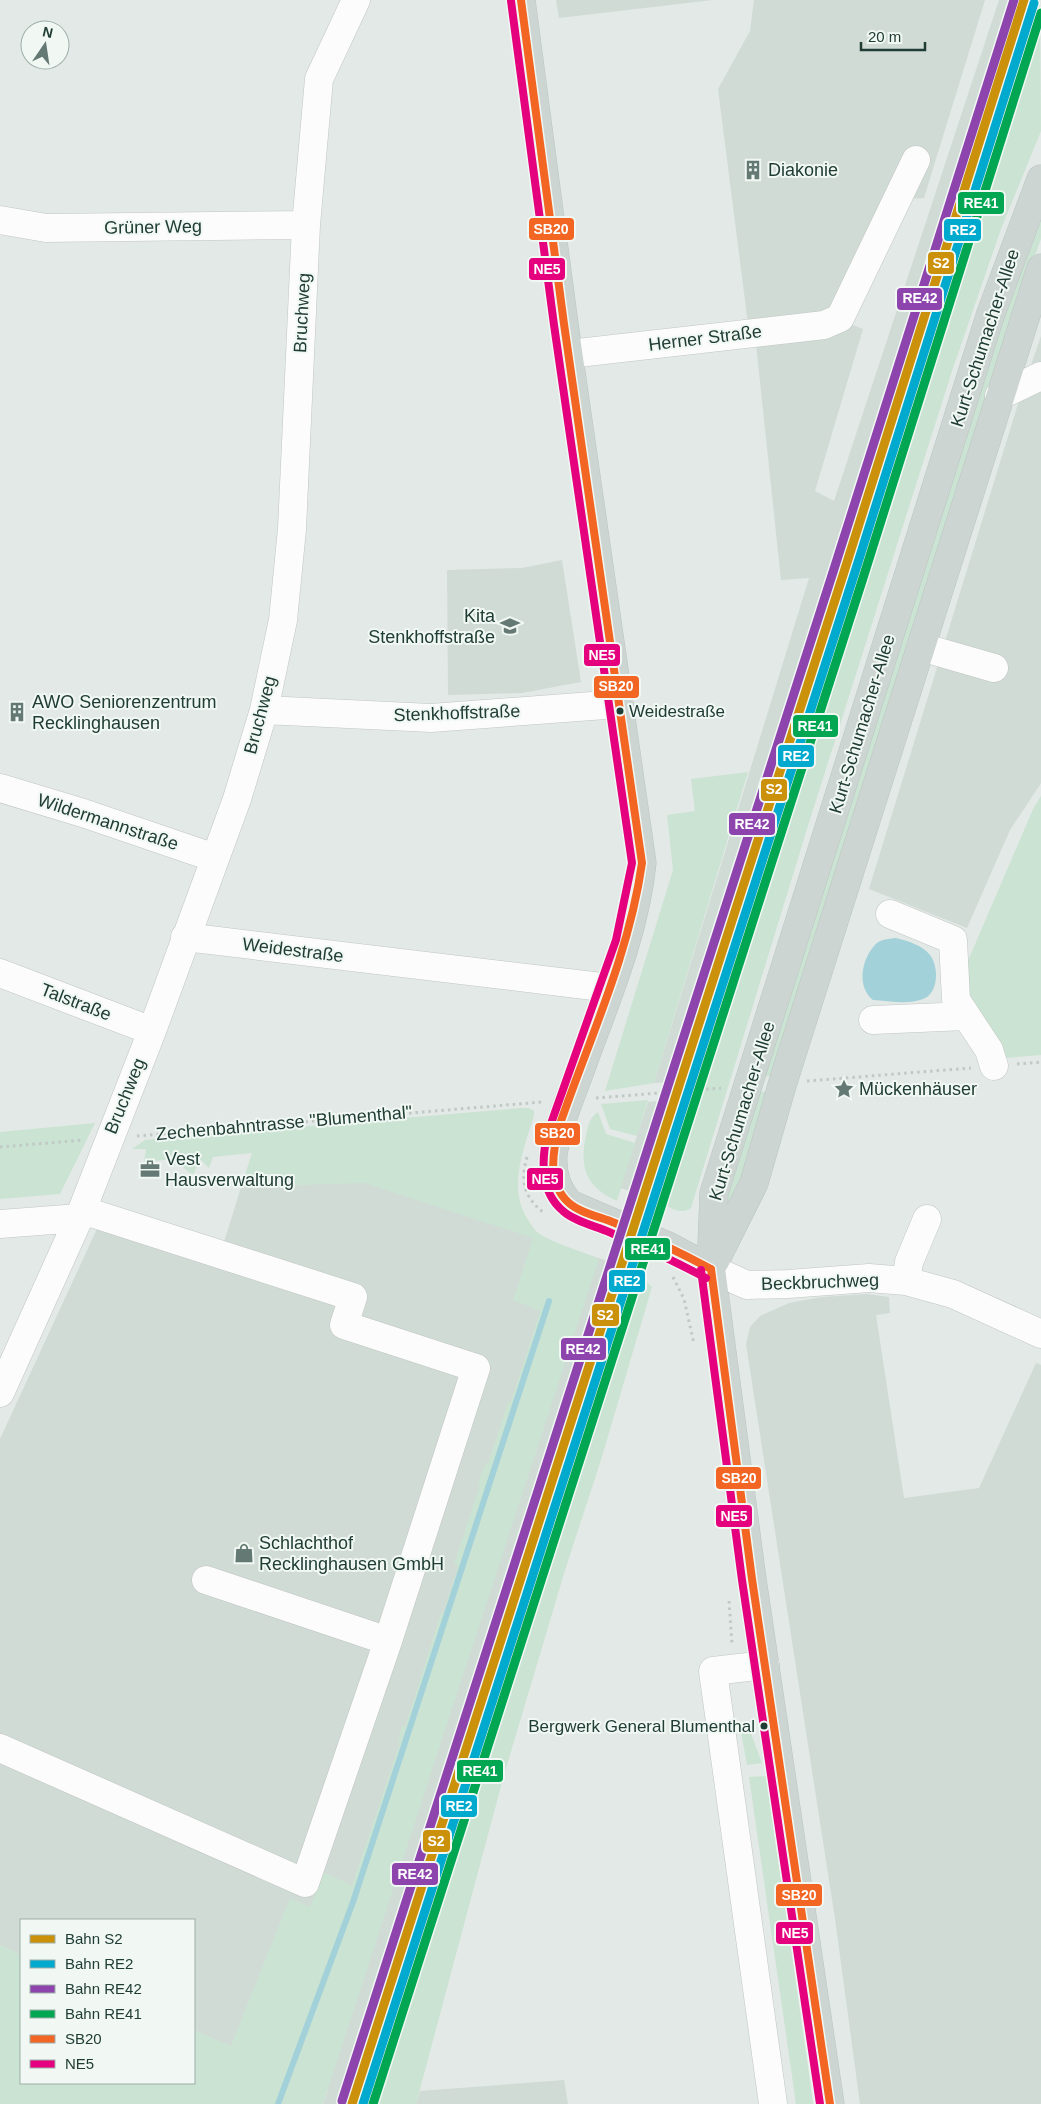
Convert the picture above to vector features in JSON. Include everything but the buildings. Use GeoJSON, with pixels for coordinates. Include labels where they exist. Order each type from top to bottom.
{"type":"FeatureCollection","features":[{"type":"Feature","properties":{"kind":"main road"},"geometry":{"type":"LineString","coordinates":[[521,0],[569,354],[642,863],[639,895],[610,988],[569,1101],[553,1154],[554,1176],[561,1194],[570,1204],[668,1246],[711,1270],[765,1665],[830,2104]]}},
{"type":"Feature","properties":{"kind":"main road","name":"Kurt-Schumacher-Allee"},"geometry":{"type":"LineString","coordinates":[[711,1270],[714,1193],[990,316],[1041,179]]}},
{"type":"Feature","properties":{"kind":"main road","name":"Kurt-Schumacher-Allee"},"geometry":{"type":"LineString","coordinates":[[711,1270],[754,1183],[783,1082],[1041,268]]}},
{"type":"Feature","properties":{"kind":"street","name":"Bruchweg"},"geometry":{"type":"LineString","coordinates":[[0,1393],[80,1214],[108,1138],[152,1031],[237,799],[264,710],[283,620],[292,529],[306,225],[319,78],[356,0]]}},
{"type":"Feature","properties":{"kind":"street","name":"Herner Straße"},"geometry":{"type":"LineString","coordinates":[[569,354],[824,325],[840,318],[916,160]]}},
{"type":"Feature","properties":{"kind":"street","name":"Grüner Weg"},"geometry":{"type":"LineString","coordinates":[[0,220],[46,228],[306,225]]}},
{"type":"Feature","properties":{"kind":"street"},"geometry":{"type":"LineString","coordinates":[[999,396],[1041,376]]}},
{"type":"Feature","properties":{"kind":"street"},"geometry":{"type":"LineString","coordinates":[[921,647],[994,668]]}},
{"type":"Feature","properties":{"kind":"street","name":"Stenkhoffstraße"},"geometry":{"type":"LineString","coordinates":[[264,710],[431,718],[620,704]]}},
{"type":"Feature","properties":{"kind":"street","name":"Wildermannstraße"},"geometry":{"type":"LineString","coordinates":[[0,788],[83,813],[215,858]]}},
{"type":"Feature","properties":{"kind":"street"},"geometry":{"type":"LineString","coordinates":[[890,914],[953,940],[956,1000],[989,1050],[994,1066]]}},
{"type":"Feature","properties":{"kind":"street","name":"Weidestraße"},"geometry":{"type":"LineString","coordinates":[[186,937],[610,988]]}},
{"type":"Feature","properties":{"kind":"street","name":"Talstraße"},"geometry":{"type":"LineString","coordinates":[[0,973],[152,1031]]}},
{"type":"Feature","properties":{"kind":"street"},"geometry":{"type":"LineString","coordinates":[[873,1020],[966,1016]]}},
{"type":"Feature","properties":{"kind":"street"},"geometry":{"type":"LineString","coordinates":[[0,1224],[80,1214],[353,1297],[344,1325],[476,1368],[388,1641],[305,1884],[0,1748]]}},
{"type":"Feature","properties":{"kind":"street"},"geometry":{"type":"LineString","coordinates":[[906,1281],[910,1262],[927,1219]]}},
{"type":"Feature","properties":{"kind":"street","name":"Beckbruchweg"},"geometry":{"type":"LineString","coordinates":[[711,1270],[747,1285],[870,1278],[906,1281],[953,1294],[1041,1334]]}},
{"type":"Feature","properties":{"kind":"street"},"geometry":{"type":"LineString","coordinates":[[206,1580],[388,1641]]}},
{"type":"Feature","properties":{"kind":"street"},"geometry":{"type":"LineString","coordinates":[[765,1665],[713,1672],[773,2104]]}},
{"type":"Feature","properties":{"kind":"path"},"geometry":{"type":"LineString","coordinates":[[783,1082],[1041,1062]]}},
{"type":"Feature","properties":{"kind":"path","name":"Zechenbahntrasse \"Blumenthal\""},"geometry":{"type":"LineString","coordinates":[[0,1147],[749,1086]]}},
{"type":"Feature","properties":{"kind":"path"},"geometry":{"type":"LineString","coordinates":[[690,1324],[696,1352]]}},
{"type":"Feature","properties":{"kind":"path"},"geometry":{"type":"LineString","coordinates":[[728,1596],[733,1655],[731,1669]]}},
{"type":"Feature","properties":{"kind":"shaded area"},"geometry":{"type":"Polygon","coordinates":[[[556,0],[713,0],[559,18],[556,0]]]}},
{"type":"Feature","properties":{"kind":"shaded area"},"geometry":{"type":"Polygon","coordinates":[[[754,0],[985,0],[924,198],[904,199],[850,324],[863,329],[815,491],[834,501],[999,0],[1040,0],[692,1081],[654,1083],[809,578],[781,580],[756,344],[748,324],[718,89],[750,31],[754,0]]]}},
{"type":"Feature","properties":{"kind":"shaded area"},"geometry":{"type":"Polygon","coordinates":[[[1041,336],[1041,783],[1010,830],[967,928],[869,889],[1021,394],[1041,336]]]}},
{"type":"Feature","properties":{"kind":"shaded area","name":"Kita Stenkhoffstraße"},"geometry":{"type":"Polygon","coordinates":[[[562,560],[581,682],[522,693],[448,695],[447,570],[522,568],[562,560]]]}},
{"type":"Feature","properties":{"kind":"shaded area"},"geometry":{"type":"Polygon","coordinates":[[[687,1098],[654,1198],[620,1188],[648,1102],[687,1098]]]}},
{"type":"Feature","properties":{"kind":"shaded area"},"geometry":{"type":"Polygon","coordinates":[[[364,1181],[632,1269],[481,1747],[364,2104],[323,2104],[328,2090],[195,2030],[195,1919],[20,1919],[20,1955],[0,1945],[0,1439],[108,1205],[224,1242],[242,1184],[364,1181]]]}},
{"type":"Feature","properties":{"kind":"shaded area"},"geometry":{"type":"Polygon","coordinates":[[[867,1294],[889,1297],[890,1313],[876,1315],[904,1498],[979,1488],[1036,1363],[1041,1365],[1041,2104],[860,2104],[835,1919],[746,1344],[750,1327],[760,1316],[789,1303],[822,1297],[867,1294]]]}},
{"type":"Feature","properties":{"kind":"shaded area"},"geometry":{"type":"Polygon","coordinates":[[[564,2080],[568,2104],[416,2104],[420,2091],[564,2080]]]}},
{"type":"Feature","properties":{"kind":"green space"},"geometry":{"type":"Polygon","coordinates":[[[1040,0],[1041,131],[1001,229],[952,371],[807,829],[691,1208],[682,1211],[677,1210],[654,1198],[1040,0]]]}},
{"type":"Feature","properties":{"kind":"green space"},"geometry":{"type":"Polygon","coordinates":[[[1041,212],[1041,239],[1021,293],[772,1075],[761,1078],[1012,289],[1041,212]]]}},
{"type":"Feature","properties":{"kind":"green space"},"geometry":{"type":"Polygon","coordinates":[[[748,772],[654,1083],[605,1091],[673,870],[667,815],[695,811],[691,779],[748,772]]]}},
{"type":"Feature","properties":{"kind":"green space"},"geometry":{"type":"Polygon","coordinates":[[[1041,796],[1041,1055],[1005,1058],[981,1028],[970,996],[967,963],[1034,807],[1041,796]]]}},
{"type":"Feature","properties":{"kind":"green space"},"geometry":{"type":"Polygon","coordinates":[[[767,1091],[729,1219],[725,1206],[757,1093],[767,1091]]]}},
{"type":"Feature","properties":{"kind":"green space"},"geometry":{"type":"Polygon","coordinates":[[[648,1100],[637,1136],[610,1129],[601,1104],[648,1100]]]}},
{"type":"Feature","properties":{"kind":"green space"},"geometry":{"type":"Polygon","coordinates":[[[529,1108],[534,1111],[534,1115],[522,1155],[518,1182],[522,1208],[537,1232],[559,1244],[599,1259],[323,2104],[0,2104],[0,1945],[20,1955],[20,2084],[195,2084],[195,2030],[231,2046],[290,1898],[310,1907],[324,1873],[352,1885],[400,1743],[398,1742],[402,1726],[405,1727],[441,1613],[443,1614],[458,1566],[454,1564],[480,1485],[478,1484],[485,1463],[488,1463],[508,1402],[511,1402],[540,1311],[513,1300],[533,1238],[365,1183],[241,1187],[252,1153],[213,1157],[209,1168],[199,1158],[194,1174],[190,1173],[174,1159],[144,1162],[146,1149],[132,1149],[145,1140],[529,1108]]]}},
{"type":"Feature","properties":{"kind":"green space"},"geometry":{"type":"Polygon","coordinates":[[[598,1112],[606,1134],[635,1143],[617,1201],[598,1189],[587,1175],[585,1166],[584,1147],[587,1129],[591,1120],[598,1112]]]}},
{"type":"Feature","properties":{"kind":"green space"},"geometry":{"type":"Polygon","coordinates":[[[95,1123],[60,1194],[0,1199],[0,1132],[95,1123]]]}},
{"type":"Feature","properties":{"kind":"green space"},"geometry":{"type":"Polygon","coordinates":[[[632,1269],[652,1287],[504,1775],[416,2104],[364,2104],[481,1747],[632,1269]]]}},
{"type":"Feature","properties":{"kind":"green space"},"geometry":{"type":"Polygon","coordinates":[[[750,1731],[762,1763],[747,1765],[741,1732],[750,1731]]]}},
{"type":"Feature","properties":{"kind":"green space"},"geometry":{"type":"Polygon","coordinates":[[[766,1776],[813,2104],[796,2104],[749,1777],[766,1776]]]}},
{"type":"Feature","properties":{"kind":"water"},"geometry":{"type":"Polygon","coordinates":[[[896,938],[919,946],[933,960],[936,973],[935,986],[928,996],[923,999],[892,1002],[873,1000],[868,995],[863,981],[866,959],[878,942],[896,938]]]}},
{"type":"Feature","properties":{"kind":"waterway"},"geometry":{"type":"LineString","coordinates":[[278,2104],[353,1902],[549,1301]]}},
{"type":"Feature","properties":{"kind":"rail line","name":"RE42"},"geometry":{"type":"LineString","coordinates":[[342,2101],[834,569],[1014,0]]}},
{"type":"Feature","properties":{"kind":"rail line","name":"S2"},"geometry":{"type":"LineString","coordinates":[[352,2104],[844,572],[1024,0]]}},
{"type":"Feature","properties":{"kind":"rail line","name":"RE2"},"geometry":{"type":"LineString","coordinates":[[363,2104],[854,575],[1034,3]]}},
{"type":"Feature","properties":{"kind":"rail line","name":"RE41"},"geometry":{"type":"LineString","coordinates":[[373,2104],[863,578],[1041,13]]}},
{"type":"Feature","properties":{"kind":"transit line","name":"SB20"},"geometry":{"type":"LineString","coordinates":[[521,0],[564,324],[642,863],[636,897],[618,963],[560,1124],[555,1144],[554,1176],[562,1195],[574,1206],[639,1234],[711,1269]]}},
{"type":"Feature","properties":{"kind":"transit line","name":"NE5"},"geometry":{"type":"LineString","coordinates":[[511,1],[554,325],[632,863],[616,940],[548,1132],[544,1153],[544,1174],[546,1185],[555,1203],[568,1215],[646,1248],[706,1278]]}},
{"type":"Feature","properties":{"kind":"transit line","name":"SB20"},"geometry":{"type":"LineString","coordinates":[[711,1269],[752,1579],[830,2104]]}},
{"type":"Feature","properties":{"kind":"transit line","name":"NE5"},"geometry":{"type":"LineString","coordinates":[[701,1270],[742,1580],[820,2104]]}},
{"type":"Feature","properties":{"kind":"place","name":"Diakonie"},"geometry":{"type":"Point","coordinates":[753,170]}},
{"type":"Feature","properties":{"kind":"place","name":"Kita Stenkhoffstraße"},"geometry":{"type":"Point","coordinates":[510,626]}},
{"type":"Feature","properties":{"kind":"place","name":"Weidestraße"},"geometry":{"type":"Point","coordinates":[620,711]}},
{"type":"Feature","properties":{"kind":"place","name":"AWO Seniorenzentrum Recklinghausen"},"geometry":{"type":"Point","coordinates":[17,712]}},
{"type":"Feature","properties":{"kind":"place","name":"Mückenhäuser"},"geometry":{"type":"Point","coordinates":[844,1089]}},
{"type":"Feature","properties":{"kind":"place","name":"Vest Hausverwaltung"},"geometry":{"type":"Point","coordinates":[150,1169]}},
{"type":"Feature","properties":{"kind":"place","name":"Schlachthof Recklinghausen GmbH"},"geometry":{"type":"Point","coordinates":[244,1553]}},
{"type":"Feature","properties":{"kind":"place","name":"Bergwerk General Blumenthal"},"geometry":{"type":"Point","coordinates":[764,1726]}}]}
